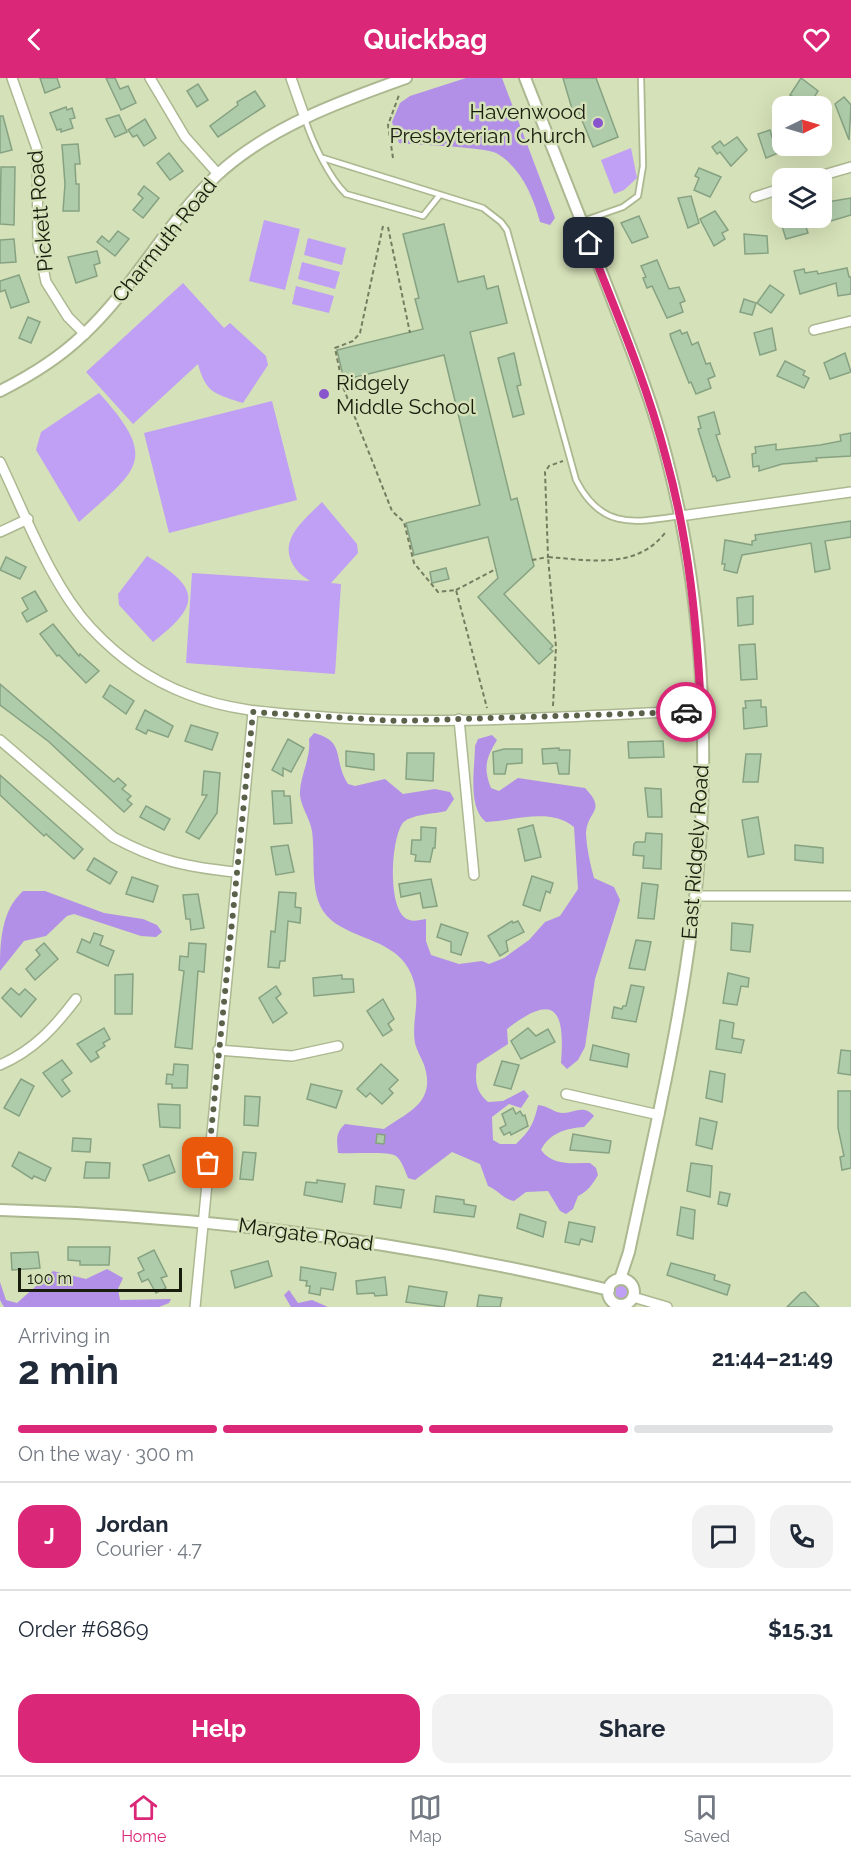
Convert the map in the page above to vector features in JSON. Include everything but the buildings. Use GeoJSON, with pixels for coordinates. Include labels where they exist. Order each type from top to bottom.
{"type":"FeatureCollection","features":[{"type":"Feature","properties":{"kind":"street","name":"Pickett Road"},"geometry":{"type":"LineString","coordinates":[[12,78],[37,149],[38,244],[46,282],[68,317],[85,334]]}},
{"type":"Feature","properties":{"kind":"street"},"geometry":{"type":"LineString","coordinates":[[150,78],[185,137],[218,174]]}},
{"type":"Feature","properties":{"kind":"street"},"geometry":{"type":"LineString","coordinates":[[291,78],[304,118]]}},
{"type":"Feature","properties":{"kind":"street","name":"Charmuth Road"},"geometry":{"type":"LineString","coordinates":[[0,391],[48,364],[85,334],[192,201],[218,174],[262,142],[304,118],[406,78]]}},
{"type":"Feature","properties":{"kind":"street","name":"East Ridgely Road"},"geometry":{"type":"LineString","coordinates":[[525,78],[643,382],[664,450],[680,516],[693,590],[701,711],[701,802],[695,896],[685,976],[629,1252],[625,1281],[634,1289],[621,1304]]}},
{"type":"Feature","properties":{"kind":"street"},"geometry":{"type":"LineString","coordinates":[[832,172],[851,166]]}},
{"type":"Feature","properties":{"kind":"street"},"geometry":{"type":"LineString","coordinates":[[754,197],[772,191]]}},
{"type":"Feature","properties":{"kind":"street"},"geometry":{"type":"LineString","coordinates":[[814,330],[851,321]]}},
{"type":"Feature","properties":{"kind":"street"},"geometry":{"type":"LineString","coordinates":[[0,462],[70,600],[89,626],[114,650],[161,683],[220,705],[253,712],[396,721],[701,711]]}},
{"type":"Feature","properties":{"kind":"street"},"geometry":{"type":"LineString","coordinates":[[680,516],[851,492]]}},
{"type":"Feature","properties":{"kind":"street"},"geometry":{"type":"LineString","coordinates":[[0,532],[28,519]]}},
{"type":"Feature","properties":{"kind":"street"},"geometry":{"type":"LineString","coordinates":[[195,1307],[235,872],[253,712]]}},
{"type":"Feature","properties":{"kind":"street"},"geometry":{"type":"LineString","coordinates":[[459,719],[474,875]]}},
{"type":"Feature","properties":{"kind":"street"},"geometry":{"type":"LineString","coordinates":[[0,740],[113,837],[134,849],[183,866],[235,872]]}},
{"type":"Feature","properties":{"kind":"street"},"geometry":{"type":"LineString","coordinates":[[695,896],[851,896]]}},
{"type":"Feature","properties":{"kind":"street"},"geometry":{"type":"LineString","coordinates":[[0,1065],[32,1048],[46,1036],[75,999]]}},
{"type":"Feature","properties":{"kind":"street"},"geometry":{"type":"LineString","coordinates":[[218,1050],[292,1056],[338,1046]]}},
{"type":"Feature","properties":{"kind":"street"},"geometry":{"type":"LineString","coordinates":[[566,1094],[658,1115]]}},
{"type":"Feature","properties":{"kind":"street","name":"Margate Road"},"geometry":{"type":"LineString","coordinates":[[0,1210],[98,1213],[204,1221],[337,1236],[427,1251],[609,1290]]}},
{"type":"Feature","properties":{"kind":"street"},"geometry":{"type":"LineString","coordinates":[[625,1281],[612,1282],[609,1290],[621,1304],[667,1307]]}},
{"type":"Feature","properties":{"kind":"lane"},"geometry":{"type":"LineString","coordinates":[[581,222],[623,207],[638,196],[643,166],[640,78]]}},
{"type":"Feature","properties":{"kind":"lane"},"geometry":{"type":"LineString","coordinates":[[304,118],[313,143],[339,187],[346,194],[423,216],[439,196]]}},
{"type":"Feature","properties":{"kind":"lane"},"geometry":{"type":"LineString","coordinates":[[323,158],[483,208],[501,222],[507,230],[576,480],[583,494],[601,512],[620,521],[635,523],[680,516]]}},
{"type":"Feature","properties":{"kind":"path"},"geometry":{"type":"LineString","coordinates":[[393,158],[388,125],[399,95]]}},
{"type":"Feature","properties":{"kind":"path"},"geometry":{"type":"LineString","coordinates":[[382,226],[360,333],[353,342],[335,348],[343,387],[392,511],[404,522],[414,563],[438,592],[456,590],[496,569]]}},
{"type":"Feature","properties":{"kind":"path"},"geometry":{"type":"LineString","coordinates":[[388,227],[410,333]]}},
{"type":"Feature","properties":{"kind":"path"},"geometry":{"type":"LineString","coordinates":[[553,705],[556,647],[548,557],[545,472],[549,466],[563,461]]}},
{"type":"Feature","properties":{"kind":"path"},"geometry":{"type":"LineString","coordinates":[[532,560],[548,557],[619,560],[659,541],[665,533]]}},
{"type":"Feature","properties":{"kind":"path"},"geometry":{"type":"LineString","coordinates":[[456,590],[487,708]]}},
{"type":"Feature","properties":{"kind":"shaded area"},"geometry":{"type":"Polygon","coordinates":[[[466,78],[502,78],[555,218],[550,225],[540,222],[525,183],[512,166],[496,153],[399,143],[392,122],[400,103],[410,96],[466,78]]]}},
{"type":"Feature","properties":{"kind":"shaded area"},"geometry":{"type":"Polygon","coordinates":[[[631,148],[637,178],[624,190],[614,194],[601,160],[631,148]]]}},
{"type":"Feature","properties":{"kind":"shaded area"},"geometry":{"type":"Polygon","coordinates":[[[264,220],[300,229],[285,290],[249,281],[264,220]]]}},
{"type":"Feature","properties":{"kind":"shaded area"},"geometry":{"type":"Polygon","coordinates":[[[308,238],[346,248],[342,265],[304,255],[308,238]]]}},
{"type":"Feature","properties":{"kind":"shaded area"},"geometry":{"type":"Polygon","coordinates":[[[302,262],[340,272],[335,289],[298,279],[302,262]]]}},
{"type":"Feature","properties":{"kind":"shaded area"},"geometry":{"type":"Polygon","coordinates":[[[183,283],[224,328],[230,323],[266,356],[268,365],[243,403],[213,391],[201,374],[198,364],[133,424],[86,372],[183,283]]]}},
{"type":"Feature","properties":{"kind":"shaded area"},"geometry":{"type":"Polygon","coordinates":[[[296,286],[334,296],[329,313],[292,304],[296,286]]]}},
{"type":"Feature","properties":{"kind":"shaded area"},"geometry":{"type":"Polygon","coordinates":[[[99,393],[130,434],[135,449],[134,463],[116,489],[79,522],[36,450],[41,432],[99,393]]]}},
{"type":"Feature","properties":{"kind":"shaded area"},"geometry":{"type":"Polygon","coordinates":[[[272,401],[297,500],[169,533],[144,433],[272,401]]]}},
{"type":"Feature","properties":{"kind":"shaded area"},"geometry":{"type":"Polygon","coordinates":[[[322,502],[357,544],[358,553],[331,583],[341,584],[335,674],[186,663],[192,573],[310,581],[296,569],[290,559],[290,541],[300,524],[322,502]]]}},
{"type":"Feature","properties":{"kind":"shaded area"},"geometry":{"type":"Polygon","coordinates":[[[147,556],[177,578],[185,587],[188,597],[187,607],[180,617],[153,642],[119,605],[118,594],[147,556]]]}},
{"type":"Feature","properties":{"kind":"shaded area"},"geometry":{"type":"Polygon","coordinates":[[[314,733],[331,741],[335,746],[343,775],[348,784],[355,786],[385,779],[403,794],[435,789],[450,792],[454,799],[446,811],[416,816],[402,824],[395,844],[393,886],[395,899],[406,919],[412,921],[426,919],[426,941],[431,955],[459,964],[482,961],[489,964],[504,958],[529,940],[545,922],[560,916],[578,889],[574,827],[564,821],[543,816],[486,822],[480,815],[476,807],[473,787],[475,746],[478,739],[492,735],[497,740],[490,752],[486,769],[491,788],[499,791],[518,778],[585,788],[592,796],[595,807],[586,835],[594,878],[614,887],[620,900],[595,979],[585,1047],[578,1060],[567,1069],[561,1063],[562,1045],[559,1019],[554,1012],[547,1009],[537,1011],[507,1029],[508,1044],[477,1064],[476,1070],[478,1089],[488,1102],[503,1101],[524,1090],[529,1096],[521,1108],[509,1104],[492,1117],[493,1140],[500,1144],[516,1144],[521,1139],[531,1126],[538,1105],[562,1113],[585,1110],[594,1116],[584,1127],[565,1130],[549,1139],[541,1150],[557,1161],[590,1163],[596,1168],[598,1175],[594,1182],[578,1196],[573,1209],[566,1214],[560,1211],[548,1191],[526,1192],[514,1201],[507,1198],[488,1186],[480,1164],[452,1152],[415,1180],[408,1178],[400,1161],[393,1154],[338,1153],[338,1134],[345,1124],[384,1129],[417,1105],[423,1098],[427,1080],[415,1043],[415,985],[404,962],[379,944],[338,925],[327,916],[319,903],[315,886],[312,831],[300,792],[309,753],[309,739],[314,733]]]}},
{"type":"Feature","properties":{"kind":"shaded area"},"geometry":{"type":"Polygon","coordinates":[[[23,891],[45,891],[104,913],[143,919],[157,925],[162,932],[156,937],[141,936],[74,914],[67,916],[46,936],[24,941],[0,971],[1,938],[6,917],[23,891]]]}},
{"type":"Feature","properties":{"kind":"shaded area"},"geometry":{"type":"Polygon","coordinates":[[[107,1269],[123,1278],[118,1289],[120,1300],[171,1299],[169,1303],[159,1307],[4,1307],[0,1300],[0,1282],[6,1300],[17,1303],[53,1271],[86,1279],[107,1269]]]}},
{"type":"Feature","properties":{"kind":"shaded area"},"geometry":{"type":"Polygon","coordinates":[[[622,1285],[627,1287],[629,1292],[627,1297],[622,1299],[617,1297],[615,1292],[617,1287],[622,1285]]]}},
{"type":"Feature","properties":{"kind":"shaded area"},"geometry":{"type":"Polygon","coordinates":[[[289,1290],[298,1303],[312,1300],[328,1307],[291,1307],[284,1295],[289,1290]]]}},
{"type":"Feature","properties":{"kind":"way so far"},"geometry":{"type":"LineString","coordinates":[[208,1163],[233,894],[253,712],[396,721],[686,712]]}},
{"type":"Feature","properties":{"kind":"place","name":"Havenwood Presbyterian Church"},"geometry":{"type":"Point","coordinates":[598,123]}},
{"type":"Feature","properties":{"kind":"place","name":"Ridgely Middle School"},"geometry":{"type":"Point","coordinates":[324,394]}},
{"type":"Feature","properties":{"kind":"route"},"geometry":{"type":"LineString","coordinates":[[589,243],[643,382],[667,460],[680,516],[693,590],[701,711],[686,712]]}}]}
